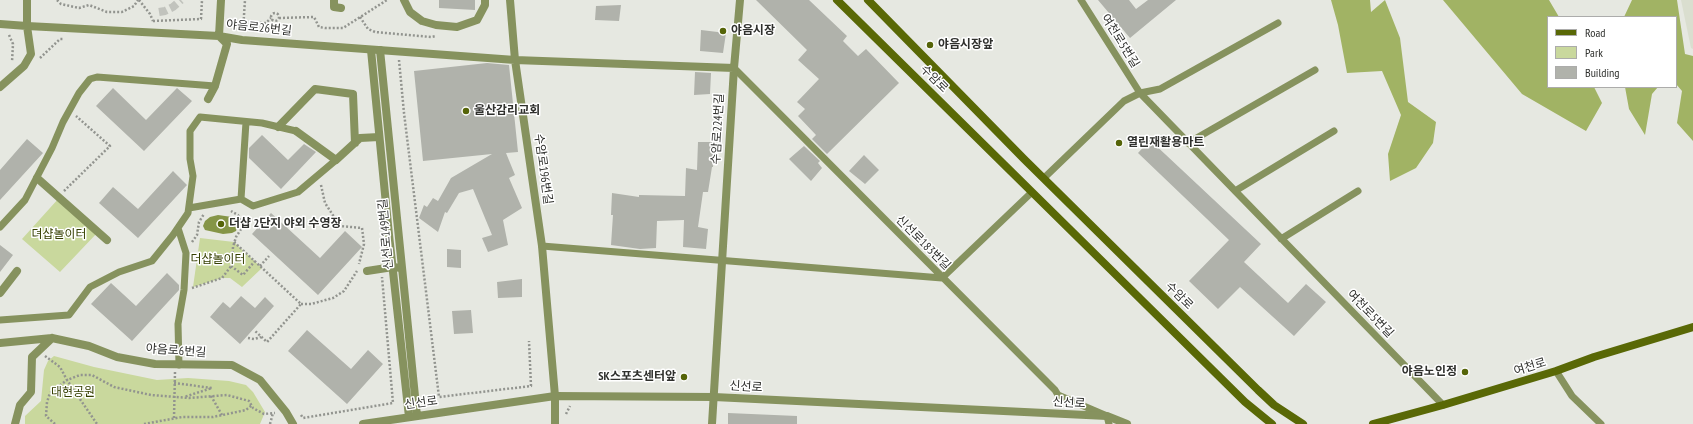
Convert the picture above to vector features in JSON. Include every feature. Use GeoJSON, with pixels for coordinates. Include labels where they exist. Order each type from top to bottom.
{"type":"FeatureCollection","features":[{"type":"Feature","properties":{"kind":"main road","name":"수암로"},"geometry":{"type":"LineString","coordinates":[[838,0],[1245,402],[1272,424]]}},
{"type":"Feature","properties":{"kind":"main road","name":"수암로"},"geometry":{"type":"LineString","coordinates":[[868,0],[1044,178],[1258,390],[1274,405],[1303,424]]}},
{"type":"Feature","properties":{"kind":"main road","name":"여천로"},"geometry":{"type":"LineString","coordinates":[[1373,424],[1443,405],[1556,371],[1594,357],[1693,327]]}},
{"type":"Feature","properties":{"kind":"street"},"geometry":{"type":"LineString","coordinates":[[0,87],[24,66],[31,54],[27,26],[27,0]]}},
{"type":"Feature","properties":{"kind":"street"},"geometry":{"type":"LineString","coordinates":[[208,99],[215,86],[227,44],[218,36],[221,0]]}},
{"type":"Feature","properties":{"kind":"street"},"geometry":{"type":"LineString","coordinates":[[334,0],[334,7],[342,8]]}},
{"type":"Feature","properties":{"kind":"street"},"geometry":{"type":"LineString","coordinates":[[404,0],[410,12],[422,21],[436,25],[458,27],[477,20],[485,5],[485,0]]}},
{"type":"Feature","properties":{"kind":"street","name":"수암로196번길"},"geometry":{"type":"LineString","coordinates":[[510,0],[515,60],[542,246],[555,396],[555,424]]}},
{"type":"Feature","properties":{"kind":"street","name":"수암로224번길"},"geometry":{"type":"LineString","coordinates":[[712,424],[734,68],[740,0]]}},
{"type":"Feature","properties":{"kind":"street","name":"야음로26번길"},"geometry":{"type":"LineString","coordinates":[[0,24],[218,36],[242,40],[515,60],[734,68]]}},
{"type":"Feature","properties":{"kind":"street"},"geometry":{"type":"LineString","coordinates":[[367,272],[397,268],[379,137],[371,50]]}},
{"type":"Feature","properties":{"kind":"street","name":"신선로149번길"},"geometry":{"type":"LineString","coordinates":[[380,50],[397,268],[413,417]]}},
{"type":"Feature","properties":{"kind":"street"},"geometry":{"type":"LineString","coordinates":[[278,127],[316,89],[353,94],[354,143]]}},
{"type":"Feature","properties":{"kind":"street"},"geometry":{"type":"LineString","coordinates":[[296,131],[336,160],[360,138],[379,137]]}},
{"type":"Feature","properties":{"kind":"street"},"geometry":{"type":"LineString","coordinates":[[37,178],[107,240]]}},
{"type":"Feature","properties":{"kind":"street"},"geometry":{"type":"LineString","coordinates":[[0,293],[18,271]]}},
{"type":"Feature","properties":{"kind":"street"},"geometry":{"type":"LineString","coordinates":[[15,424],[20,405],[31,392],[32,357],[52,338]]}},
{"type":"Feature","properties":{"kind":"street","name":"야음로6번길"},"geometry":{"type":"LineString","coordinates":[[0,343],[52,338],[89,346],[117,357],[155,364],[232,365],[260,380],[286,412],[293,424]]}},
{"type":"Feature","properties":{"kind":"street","name":"신선로"},"geometry":{"type":"LineString","coordinates":[[363,424],[555,396],[714,397],[1107,421],[1127,424]]}},
{"type":"Feature","properties":{"kind":"lane","name":"여천로5번길"},"geometry":{"type":"LineString","coordinates":[[1081,0],[1140,93],[1443,405]]}},
{"type":"Feature","properties":{"kind":"lane"},"geometry":{"type":"LineString","coordinates":[[1044,178],[1124,101],[1140,93],[1160,89],[1278,23]]}},
{"type":"Feature","properties":{"kind":"lane","name":"신선로183번길"},"geometry":{"type":"LineString","coordinates":[[734,68],[1055,390],[1058,395],[1107,421]]}},
{"type":"Feature","properties":{"kind":"lane"},"geometry":{"type":"LineString","coordinates":[[1188,143],[1315,70]]}},
{"type":"Feature","properties":{"kind":"lane"},"geometry":{"type":"LineString","coordinates":[[0,227],[25,200],[63,122],[84,86],[90,79],[97,77],[215,86]]}},
{"type":"Feature","properties":{"kind":"lane"},"geometry":{"type":"LineString","coordinates":[[0,320],[69,315],[90,287],[119,272],[152,261],[178,228],[188,212],[193,176],[190,159],[190,131],[200,117],[246,122],[296,131]]}},
{"type":"Feature","properties":{"kind":"lane"},"geometry":{"type":"LineString","coordinates":[[241,200],[246,122]]}},
{"type":"Feature","properties":{"kind":"lane"},"geometry":{"type":"LineString","coordinates":[[1235,192],[1334,131]]}},
{"type":"Feature","properties":{"kind":"lane"},"geometry":{"type":"LineString","coordinates":[[189,208],[241,200],[253,206],[298,192],[336,160]]}},
{"type":"Feature","properties":{"kind":"lane"},"geometry":{"type":"LineString","coordinates":[[1281,239],[1358,191]]}},
{"type":"Feature","properties":{"kind":"lane"},"geometry":{"type":"LineString","coordinates":[[542,246],[942,278],[1031,192]]}},
{"type":"Feature","properties":{"kind":"lane"},"geometry":{"type":"LineString","coordinates":[[178,228],[186,252],[184,290],[178,324],[179,365]]}},
{"type":"Feature","properties":{"kind":"lane"},"geometry":{"type":"LineString","coordinates":[[1556,371],[1572,396],[1602,424]]}},
{"type":"Feature","properties":{"kind":"path"},"geometry":{"type":"LineString","coordinates":[[57,0],[61,4],[79,8],[89,5],[107,12],[122,12],[134,6],[139,0],[150,14],[157,33]]}},
{"type":"Feature","properties":{"kind":"path"},"geometry":{"type":"LineString","coordinates":[[145,21],[201,19],[202,0]]}},
{"type":"Feature","properties":{"kind":"path"},"geometry":{"type":"LineString","coordinates":[[242,40],[245,0]]}},
{"type":"Feature","properties":{"kind":"path"},"geometry":{"type":"LineString","coordinates":[[271,18],[275,21],[279,18],[314,17],[319,27],[343,28],[387,0]]}},
{"type":"Feature","properties":{"kind":"path"},"geometry":{"type":"LineString","coordinates":[[255,41],[256,23],[266,23],[274,14],[278,14],[279,18]]}},
{"type":"Feature","properties":{"kind":"path"},"geometry":{"type":"LineString","coordinates":[[360,17],[368,29],[375,32],[431,37],[438,35]]}},
{"type":"Feature","properties":{"kind":"path"},"geometry":{"type":"LineString","coordinates":[[4,32],[8,32],[13,44],[13,62],[9,66]]}},
{"type":"Feature","properties":{"kind":"path"},"geometry":{"type":"LineString","coordinates":[[38,61],[60,39],[68,40]]}},
{"type":"Feature","properties":{"kind":"path"},"geometry":{"type":"LineString","coordinates":[[398,51],[404,113],[439,397],[531,386],[529,341]]}},
{"type":"Feature","properties":{"kind":"path"},"geometry":{"type":"LineString","coordinates":[[58,197],[110,146],[70,110]]}},
{"type":"Feature","properties":{"kind":"path"},"geometry":{"type":"LineString","coordinates":[[254,330],[267,342],[301,304],[324,301],[333,298],[344,291],[357,272],[364,244],[362,228],[340,226],[325,203],[322,192]]}},
{"type":"Feature","properties":{"kind":"path"},"geometry":{"type":"LineString","coordinates":[[184,290],[197,288],[222,278],[232,265],[234,242],[243,226],[238,215],[231,211],[225,210]]}},
{"type":"Feature","properties":{"kind":"path"},"geometry":{"type":"LineString","coordinates":[[197,235],[199,222],[204,214],[210,212]]}},
{"type":"Feature","properties":{"kind":"path"},"geometry":{"type":"LineString","coordinates":[[234,242],[301,304]]}},
{"type":"Feature","properties":{"kind":"path"},"geometry":{"type":"LineString","coordinates":[[260,266],[269,256]]}},
{"type":"Feature","properties":{"kind":"path"},"geometry":{"type":"LineString","coordinates":[[231,266],[243,275],[255,261]]}},
{"type":"Feature","properties":{"kind":"path"},"geometry":{"type":"LineString","coordinates":[[299,412],[303,418],[393,403],[381,269]]}},
{"type":"Feature","properties":{"kind":"path"},"geometry":{"type":"LineString","coordinates":[[248,338],[254,339],[261,337]]}},
{"type":"Feature","properties":{"kind":"path"},"geometry":{"type":"LineString","coordinates":[[39,350],[60,367],[67,380],[97,424]]}},
{"type":"Feature","properties":{"kind":"path"},"geometry":{"type":"LineString","coordinates":[[55,424],[46,416],[47,402],[50,393],[67,380],[80,375],[92,375],[114,387],[151,395],[181,398],[227,395],[249,401],[253,408],[264,414],[286,412]]}},
{"type":"Feature","properties":{"kind":"path"},"geometry":{"type":"LineString","coordinates":[[174,418],[175,378]]}},
{"type":"Feature","properties":{"kind":"path"},"geometry":{"type":"LineString","coordinates":[[174,383],[212,388],[181,398]]}},
{"type":"Feature","properties":{"kind":"path"},"geometry":{"type":"LineString","coordinates":[[211,396],[222,415]]}},
{"type":"Feature","properties":{"kind":"path"},"geometry":{"type":"LineString","coordinates":[[144,424],[174,418],[213,417],[246,410],[252,405]]}},
{"type":"Feature","properties":{"kind":"path"},"geometry":{"type":"LineString","coordinates":[[270,424],[274,413]]}},
{"type":"Feature","properties":{"kind":"shaded area"},"geometry":{"type":"Polygon","coordinates":[[[1331,0],[1370,0],[1371,12],[1385,0],[1400,38],[1408,102],[1436,122],[1433,143],[1416,168],[1390,181],[1388,154],[1401,115],[1382,71],[1347,73],[1338,25],[1331,0]]]}},
{"type":"Feature","properties":{"kind":"shaded area"},"geometry":{"type":"Polygon","coordinates":[[[1443,0],[1549,0],[1558,16],[1547,16],[1547,88],[1594,88],[1602,103],[1586,131],[1522,94],[1443,0]]]}},
{"type":"Feature","properties":{"kind":"shaded area"},"geometry":{"type":"Polygon","coordinates":[[[1632,0],[1677,0],[1685,54],[1693,56],[1693,141],[1677,123],[1682,91],[1677,85],[1677,16],[1624,16],[1632,0]]]}},
{"type":"Feature","properties":{"kind":"shaded area"},"geometry":{"type":"Polygon","coordinates":[[[1681,0],[1693,0],[1693,49],[1691,48],[1681,0]]]}},
{"type":"Feature","properties":{"kind":"shaded area"},"geometry":{"type":"Polygon","coordinates":[[[1625,88],[1657,88],[1652,94],[1645,135],[1629,109],[1625,88]]]}},
{"type":"Feature","properties":{"kind":"shaded area","name":"더샵 2단지 야외 수영장"},"geometry":{"type":"Polygon","coordinates":[[[218,215],[232,217],[237,220],[239,223],[236,231],[223,234],[205,230],[203,226],[205,221],[210,217],[218,215]]]}},
{"type":"Feature","properties":{"kind":"green space","name":"뎌샵놀이터"},"geometry":{"type":"Polygon","coordinates":[[[59,198],[98,232],[60,272],[22,239],[59,198]]]}},
{"type":"Feature","properties":{"kind":"green space","name":"더샵놀이터"},"geometry":{"type":"Polygon","coordinates":[[[200,238],[234,242],[262,268],[242,287],[230,278],[222,278],[193,287],[200,238]]]}},
{"type":"Feature","properties":{"kind":"green space","name":"대현공원"},"geometry":{"type":"Polygon","coordinates":[[[54,356],[94,367],[157,380],[188,378],[229,381],[246,385],[253,392],[265,412],[260,424],[25,424],[25,416],[41,401],[44,370],[48,361],[54,356]]]}},
{"type":"Feature","properties":{"kind":"building"},"geometry":{"type":"Polygon","coordinates":[[[439,0],[475,0],[475,10],[439,8],[439,0]]]}},
{"type":"Feature","properties":{"kind":"building"},"geometry":{"type":"Polygon","coordinates":[[[756,0],[809,0],[847,36],[843,41],[858,56],[866,49],[899,83],[827,154],[812,139],[816,135],[798,116],[805,109],[797,102],[819,79],[798,60],[807,50],[756,0]]]}},
{"type":"Feature","properties":{"kind":"building"},"geometry":{"type":"Polygon","coordinates":[[[1098,0],[1129,0],[1136,9],[1148,0],[1176,0],[1130,38],[1098,0]]]}},
{"type":"Feature","properties":{"kind":"building"},"geometry":{"type":"Polygon","coordinates":[[[621,5],[619,21],[595,20],[596,6],[621,5]]]}},
{"type":"Feature","properties":{"kind":"building"},"geometry":{"type":"Polygon","coordinates":[[[701,30],[726,33],[723,53],[700,51],[701,30]]]}},
{"type":"Feature","properties":{"kind":"building","name":"울산감리교회"},"geometry":{"type":"Polygon","coordinates":[[[487,63],[509,65],[518,152],[506,153],[515,175],[509,178],[522,208],[503,220],[508,245],[488,252],[482,238],[492,235],[473,189],[459,193],[447,213],[445,212],[438,232],[419,218],[424,205],[427,207],[433,198],[438,201],[451,178],[492,154],[423,161],[414,71],[487,63]]]}},
{"type":"Feature","properties":{"kind":"building"},"geometry":{"type":"Polygon","coordinates":[[[695,72],[711,73],[710,94],[694,95],[695,72]]]}},
{"type":"Feature","properties":{"kind":"building"},"geometry":{"type":"Polygon","coordinates":[[[113,88],[146,120],[177,88],[192,101],[144,151],[96,106],[113,88]]]}},
{"type":"Feature","properties":{"kind":"building"},"geometry":{"type":"Polygon","coordinates":[[[262,135],[288,160],[304,144],[316,152],[281,189],[249,158],[249,148],[262,135]]]}},
{"type":"Feature","properties":{"kind":"building"},"geometry":{"type":"Polygon","coordinates":[[[27,139],[43,153],[0,200],[0,170],[27,139]]]}},
{"type":"Feature","properties":{"kind":"building"},"geometry":{"type":"Polygon","coordinates":[[[1150,140],[1261,244],[1244,262],[1288,303],[1306,284],[1326,302],[1294,336],[1240,287],[1218,309],[1189,281],[1229,240],[1138,153],[1150,140]]]}},
{"type":"Feature","properties":{"kind":"building"},"geometry":{"type":"Polygon","coordinates":[[[698,142],[714,142],[713,167],[708,192],[703,192],[698,227],[708,229],[706,249],[683,247],[684,220],[657,221],[656,248],[640,249],[611,245],[613,215],[611,215],[612,193],[639,197],[639,195],[685,196],[686,168],[697,170],[698,142]]]}},
{"type":"Feature","properties":{"kind":"building"},"geometry":{"type":"Polygon","coordinates":[[[804,146],[820,161],[818,163],[822,168],[811,181],[789,159],[804,146]]]}},
{"type":"Feature","properties":{"kind":"building"},"geometry":{"type":"Polygon","coordinates":[[[864,155],[879,170],[865,184],[849,171],[864,155]]]}},
{"type":"Feature","properties":{"kind":"building"},"geometry":{"type":"Polygon","coordinates":[[[173,171],[187,185],[138,238],[99,203],[113,187],[138,209],[173,171]]]}},
{"type":"Feature","properties":{"kind":"building"},"geometry":{"type":"Polygon","coordinates":[[[271,213],[320,258],[345,231],[362,247],[318,295],[252,234],[271,213]]]}},
{"type":"Feature","properties":{"kind":"building"},"geometry":{"type":"Polygon","coordinates":[[[0,245],[13,255],[0,272],[0,245]]]}},
{"type":"Feature","properties":{"kind":"building"},"geometry":{"type":"Polygon","coordinates":[[[447,249],[461,250],[461,268],[447,267],[447,249]]]}},
{"type":"Feature","properties":{"kind":"building"},"geometry":{"type":"Polygon","coordinates":[[[167,273],[179,285],[179,290],[132,341],[91,304],[111,283],[136,306],[167,273]]]}},
{"type":"Feature","properties":{"kind":"building"},"geometry":{"type":"Polygon","coordinates":[[[522,279],[522,297],[498,298],[497,282],[522,279]]]}},
{"type":"Feature","properties":{"kind":"building"},"geometry":{"type":"Polygon","coordinates":[[[241,296],[255,308],[265,297],[274,306],[240,344],[210,317],[223,302],[230,308],[241,296]]]}},
{"type":"Feature","properties":{"kind":"building"},"geometry":{"type":"Polygon","coordinates":[[[471,310],[473,333],[454,334],[452,311],[471,310]]]}},
{"type":"Feature","properties":{"kind":"building"},"geometry":{"type":"Polygon","coordinates":[[[307,330],[351,369],[368,350],[383,364],[347,404],[288,351],[307,330]]]}},
{"type":"Feature","properties":{"kind":"building"},"geometry":{"type":"Polygon","coordinates":[[[728,413],[797,416],[797,424],[728,424],[728,413]]]}},
{"type":"Feature","properties":{"kind":"tunnel"},"geometry":{"type":"LineString","coordinates":[[159,12],[173,7],[181,0]]}},
{"type":"Feature","properties":{"kind":"place","name":"야음시장"},"geometry":{"type":"Point","coordinates":[723,31]}},
{"type":"Feature","properties":{"kind":"place","name":"야음시장앞"},"geometry":{"type":"Point","coordinates":[930,45]}},
{"type":"Feature","properties":{"kind":"place","name":"울산감리교회"},"geometry":{"type":"Point","coordinates":[466,111]}},
{"type":"Feature","properties":{"kind":"place","name":"열린재활용마트"},"geometry":{"type":"Point","coordinates":[1119,143]}},
{"type":"Feature","properties":{"kind":"place","name":"더샵 2단지 야외 수영장"},"geometry":{"type":"Point","coordinates":[221,224]}},
{"type":"Feature","properties":{"kind":"place","name":"야음노인정"},"geometry":{"type":"Point","coordinates":[1465,372]}},
{"type":"Feature","properties":{"kind":"place","name":"SK스포츠센터앞"},"geometry":{"type":"Point","coordinates":[684,377]}}]}
